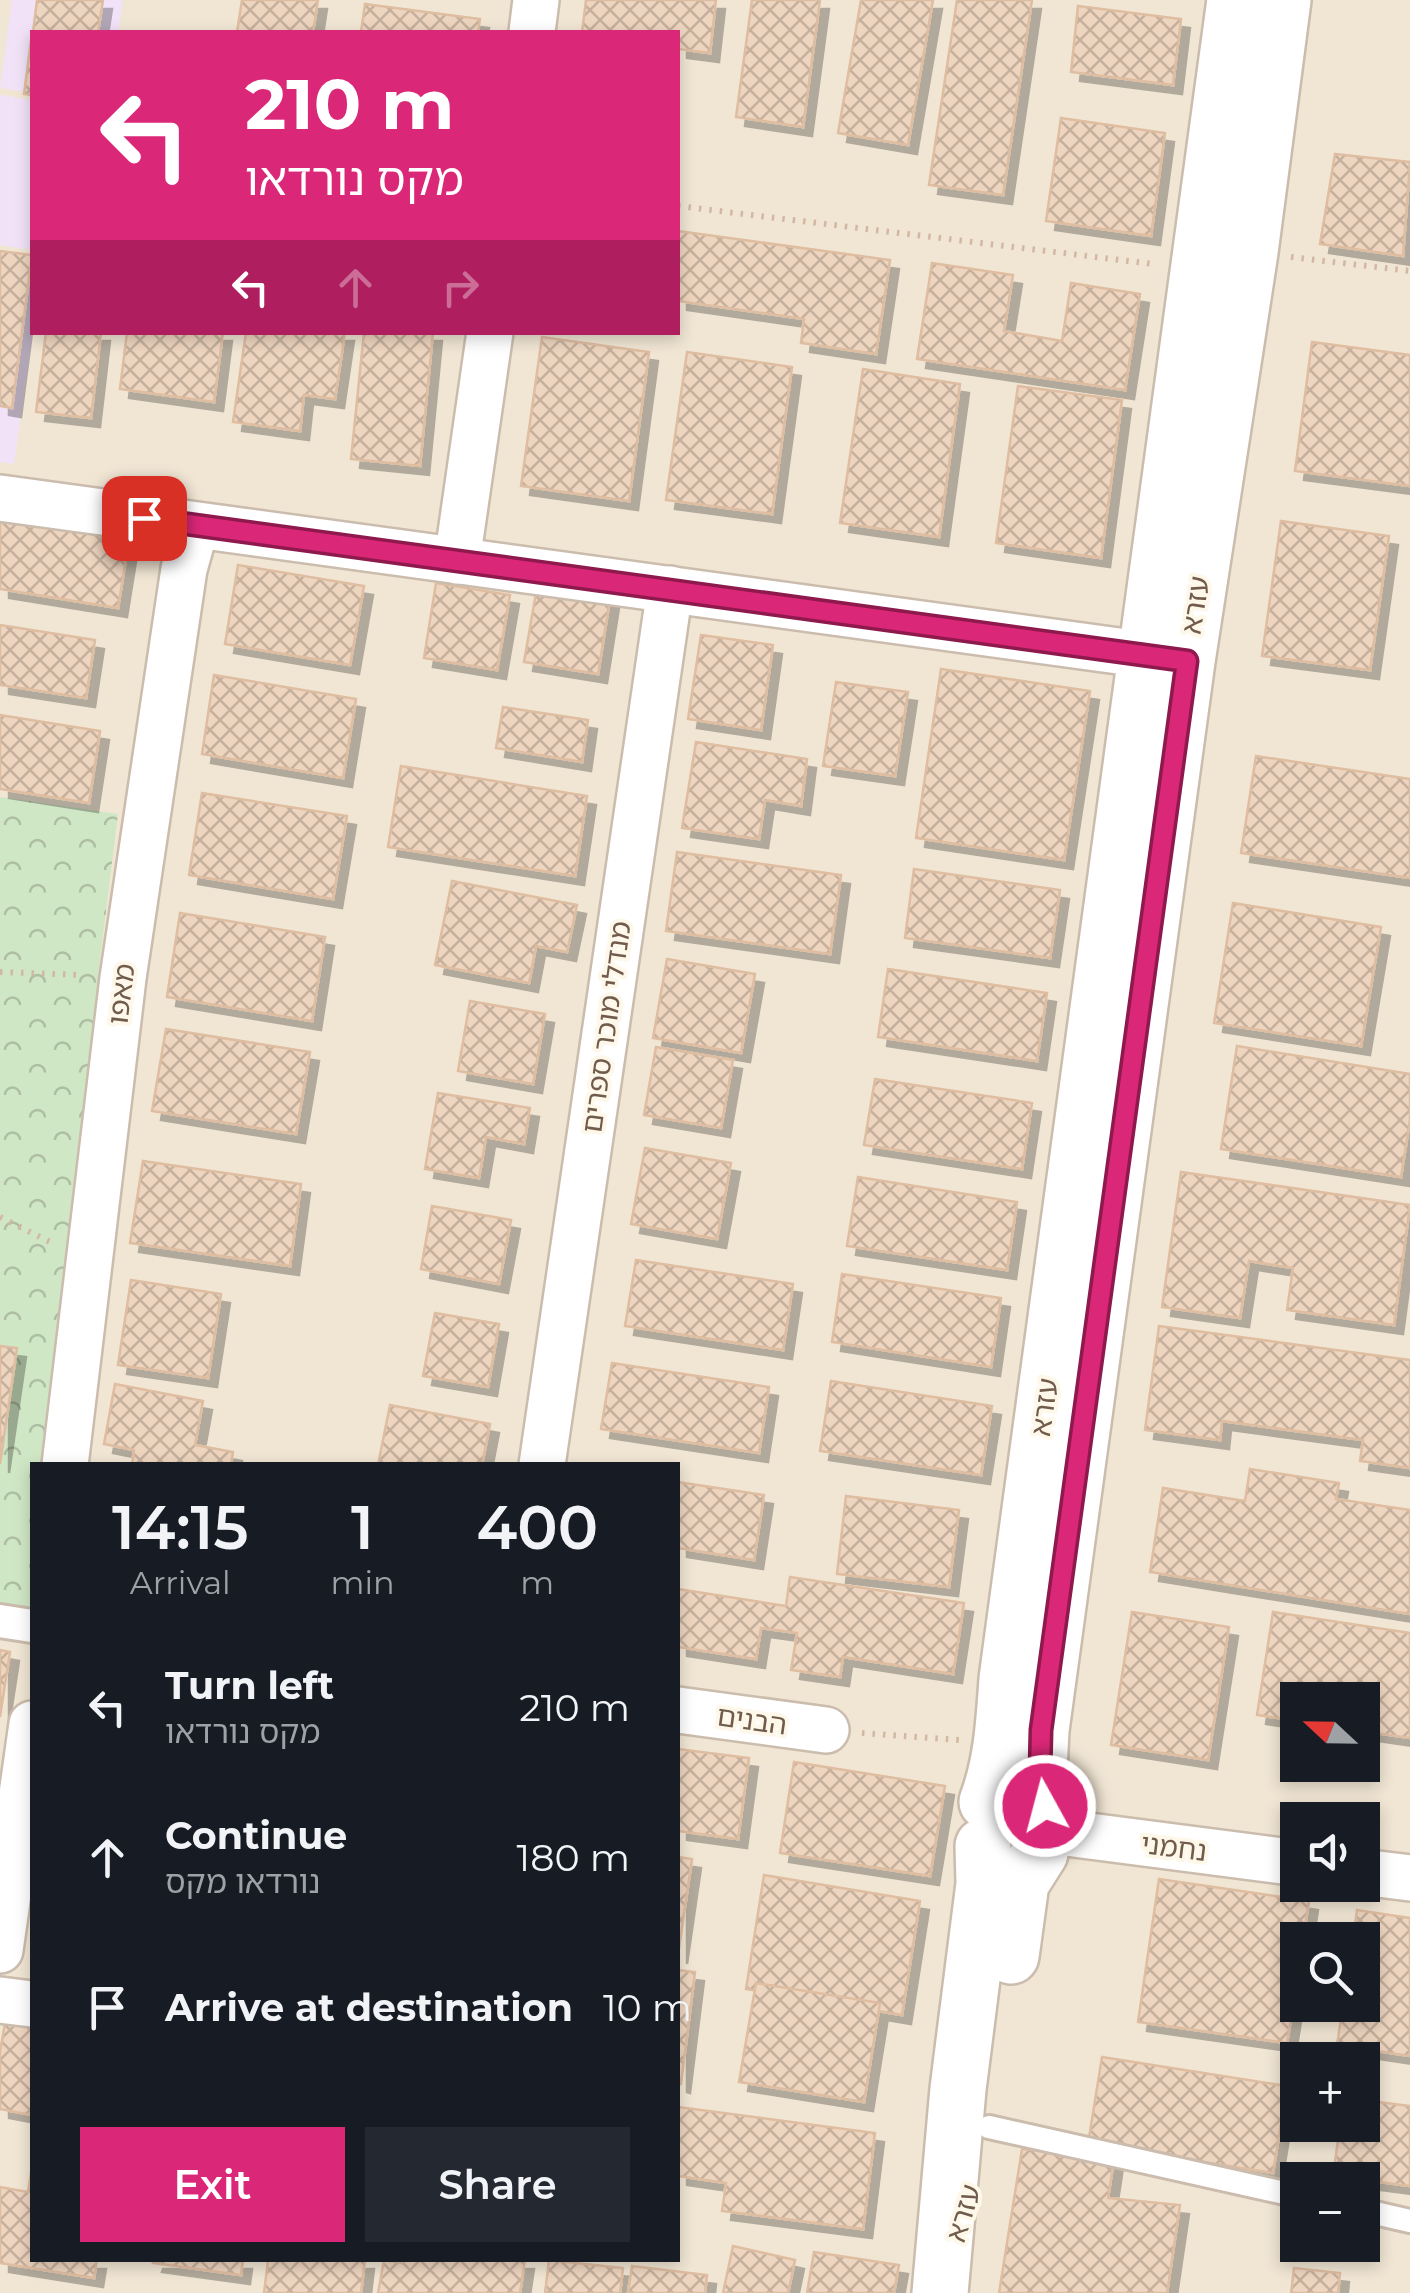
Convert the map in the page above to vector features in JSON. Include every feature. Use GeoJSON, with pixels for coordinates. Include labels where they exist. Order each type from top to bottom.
{"type":"FeatureCollection","features":[{"type":"Feature","properties":{"kind":"street"},"geometry":{"type":"LineString","coordinates":[[532,30],[536,0]]}},
{"type":"Feature","properties":{"kind":"street","name":"עזרא"},"geometry":{"type":"LineString","coordinates":[[941,2287],[958,2089],[984,1884],[985,1824],[1002,1743],[1006,1679],[1166,658],[1250,252],[1266,1]]}},
{"type":"Feature","properties":{"kind":"street","name":"עזרא"},"geometry":{"type":"LineString","coordinates":[[941,2287],[989,2128],[1021,1883],[1045,1830],[1041,1730],[1166,658],[1198,270],[1266,1]]}},
{"type":"Feature","properties":{"kind":"street"},"geometry":{"type":"LineString","coordinates":[[457,561],[490,335]]}},
{"type":"Feature","properties":{"kind":"street"},"geometry":{"type":"LineString","coordinates":[[0,498],[1166,658]]}},
{"type":"Feature","properties":{"kind":"street","name":"מאפו"},"geometry":{"type":"LineString","coordinates":[[65,1462],[123,978],[184,569],[196,526]]}},
{"type":"Feature","properties":{"kind":"street","name":"מנדלי מוכר ספרים"},"geometry":{"type":"LineString","coordinates":[[542,1462],[670,589]]}},
{"type":"Feature","properties":{"kind":"street"},"geometry":{"type":"LineString","coordinates":[[0,1621],[30,1626]]}},
{"type":"Feature","properties":{"kind":"street","name":"הבנים"},"geometry":{"type":"LineString","coordinates":[[680,1710],[826,1730]]}},
{"type":"Feature","properties":{"kind":"street"},"geometry":{"type":"LineString","coordinates":[[0,1950],[30,1738]]}},
{"type":"Feature","properties":{"kind":"street"},"geometry":{"type":"LineString","coordinates":[[985,1824],[1009,1790],[1024,1791],[1045,1830]]}},
{"type":"Feature","properties":{"kind":"street","name":"נחמני"},"geometry":{"type":"LineString","coordinates":[[1045,1830],[1280,1861]]}},
{"type":"Feature","properties":{"kind":"street"},"geometry":{"type":"LineString","coordinates":[[1380,1874],[1410,1878]]}},
{"type":"Feature","properties":{"kind":"street"},"geometry":{"type":"LineString","coordinates":[[0,2000],[30,2004]]}},
{"type":"Feature","properties":{"kind":"lane"},"geometry":{"type":"LineString","coordinates":[[989,2128],[1280,2192]]}},
{"type":"Feature","properties":{"kind":"lane"},"geometry":{"type":"LineString","coordinates":[[1380,2214],[1410,2221]]}},
{"type":"Feature","properties":{"kind":"path"},"geometry":{"type":"LineString","coordinates":[[680,206],[1198,270]]}},
{"type":"Feature","properties":{"kind":"path"},"geometry":{"type":"LineString","coordinates":[[1250,252],[1410,271]]}},
{"type":"Feature","properties":{"kind":"path"},"geometry":{"type":"LineString","coordinates":[[0,972],[123,978]]}},
{"type":"Feature","properties":{"kind":"path"},"geometry":{"type":"LineString","coordinates":[[0,1217],[88,1265]]}},
{"type":"Feature","properties":{"kind":"path"},"geometry":{"type":"LineString","coordinates":[[826,1730],[1002,1743]]}},
{"type":"Feature","properties":{"kind":"shaded area"},"geometry":{"type":"Polygon","coordinates":[[[0,0],[1410,0],[1410,2293],[0,2293],[0,0]]]}},
{"type":"Feature","properties":{"kind":"shaded area"},"geometry":{"type":"Polygon","coordinates":[[[12,0],[123,0],[118,30],[30,30],[30,93],[0,88],[12,0]]]}},
{"type":"Feature","properties":{"kind":"shaded area"},"geometry":{"type":"Polygon","coordinates":[[[0,95],[30,100],[30,250],[0,245],[0,95]]]}},
{"type":"Feature","properties":{"kind":"shaded area"},"geometry":{"type":"Polygon","coordinates":[[[0,252],[30,257],[33,335],[14,464],[0,462],[0,252]]]}},
{"type":"Feature","properties":{"kind":"green space"},"geometry":{"type":"Polygon","coordinates":[[[0,797],[118,814],[99,968],[59,1462],[30,1462],[30,1626],[0,1621],[0,797]]]}},
{"type":"Feature","properties":{"kind":"building"},"geometry":{"type":"Polygon","coordinates":[[[37,0],[103,0],[98,30],[33,30],[37,0]]]}},
{"type":"Feature","properties":{"kind":"building"},"geometry":{"type":"Polygon","coordinates":[[[242,0],[318,0],[313,30],[237,30],[242,0]]]}},
{"type":"Feature","properties":{"kind":"building"},"geometry":{"type":"Polygon","coordinates":[[[586,0],[716,0],[710,53],[680,49],[680,30],[582,30],[586,0]]]}},
{"type":"Feature","properties":{"kind":"building"},"geometry":{"type":"Polygon","coordinates":[[[752,0],[820,0],[803,127],[736,117],[752,0]]]}},
{"type":"Feature","properties":{"kind":"building"},"geometry":{"type":"Polygon","coordinates":[[[861,0],[933,0],[908,145],[838,133],[861,0]]]}},
{"type":"Feature","properties":{"kind":"building"},"geometry":{"type":"Polygon","coordinates":[[[957,0],[1032,0],[1003,195],[929,185],[957,0]]]}},
{"type":"Feature","properties":{"kind":"building"},"geometry":{"type":"Polygon","coordinates":[[[365,4],[480,19],[478,30],[361,30],[365,4]]]}},
{"type":"Feature","properties":{"kind":"building"},"geometry":{"type":"Polygon","coordinates":[[[1078,6],[1181,19],[1173,85],[1071,72],[1078,6]]]}},
{"type":"Feature","properties":{"kind":"building"},"geometry":{"type":"Polygon","coordinates":[[[30,48],[30,95],[24,94],[30,48]]]}},
{"type":"Feature","properties":{"kind":"building"},"geometry":{"type":"Polygon","coordinates":[[[1061,118],[1165,133],[1151,236],[1046,221],[1061,118]]]}},
{"type":"Feature","properties":{"kind":"building"},"geometry":{"type":"Polygon","coordinates":[[[1335,154],[1410,162],[1403,256],[1320,244],[1335,154]]]}},
{"type":"Feature","properties":{"kind":"building"},"geometry":{"type":"Polygon","coordinates":[[[680,231],[890,260],[876,354],[801,343],[804,319],[680,301],[680,231]]]}},
{"type":"Feature","properties":{"kind":"building"},"geometry":{"type":"Polygon","coordinates":[[[0,251],[30,255],[30,270],[12,408],[0,406],[0,251]]]}},
{"type":"Feature","properties":{"kind":"building"},"geometry":{"type":"Polygon","coordinates":[[[932,263],[1013,275],[1004,331],[1062,341],[1071,283],[1140,294],[1125,390],[917,359],[932,263]]]}},
{"type":"Feature","properties":{"kind":"building"},"geometry":{"type":"Polygon","coordinates":[[[46,335],[101,335],[91,418],[36,412],[46,335]]]}},
{"type":"Feature","properties":{"kind":"building"},"geometry":{"type":"Polygon","coordinates":[[[127,335],[223,335],[214,402],[120,389],[127,335]]]}},
{"type":"Feature","properties":{"kind":"building"},"geometry":{"type":"Polygon","coordinates":[[[246,335],[345,335],[335,399],[304,395],[300,431],[233,422],[246,335]]]}},
{"type":"Feature","properties":{"kind":"building"},"geometry":{"type":"Polygon","coordinates":[[[364,335],[433,335],[420,466],[351,459],[364,335]]]}},
{"type":"Feature","properties":{"kind":"building"},"geometry":{"type":"Polygon","coordinates":[[[542,337],[649,352],[629,501],[521,486],[542,337]]]}},
{"type":"Feature","properties":{"kind":"building"},"geometry":{"type":"Polygon","coordinates":[[[1312,342],[1410,355],[1410,486],[1295,471],[1312,342]]]}},
{"type":"Feature","properties":{"kind":"building"},"geometry":{"type":"Polygon","coordinates":[[[687,352],[792,367],[772,514],[666,500],[687,352]]]}},
{"type":"Feature","properties":{"kind":"building"},"geometry":{"type":"Polygon","coordinates":[[[863,369],[960,384],[939,537],[840,523],[863,369]]]}},
{"type":"Feature","properties":{"kind":"building"},"geometry":{"type":"Polygon","coordinates":[[[1018,386],[1122,400],[1101,558],[996,543],[1018,386]]]}},
{"type":"Feature","properties":{"kind":"building"},"geometry":{"type":"Polygon","coordinates":[[[0,513],[130,534],[118,608],[0,589],[0,513]]]}},
{"type":"Feature","properties":{"kind":"building"},"geometry":{"type":"Polygon","coordinates":[[[1281,521],[1389,536],[1370,670],[1262,656],[1281,521]]]}},
{"type":"Feature","properties":{"kind":"building"},"geometry":{"type":"Polygon","coordinates":[[[238,565],[364,586],[350,665],[225,644],[238,565]]]}},
{"type":"Feature","properties":{"kind":"building"},"geometry":{"type":"Polygon","coordinates":[[[436,583],[510,595],[497,670],[424,658],[436,583]]]}},
{"type":"Feature","properties":{"kind":"building"},"geometry":{"type":"Polygon","coordinates":[[[537,587],[610,599],[598,674],[524,662],[537,587]]]}},
{"type":"Feature","properties":{"kind":"building"},"geometry":{"type":"Polygon","coordinates":[[[0,625],[95,640],[86,698],[0,685],[0,625]]]}},
{"type":"Feature","properties":{"kind":"building"},"geometry":{"type":"Polygon","coordinates":[[[701,635],[773,645],[761,730],[688,719],[701,635]]]}},
{"type":"Feature","properties":{"kind":"building"},"geometry":{"type":"Polygon","coordinates":[[[941,669],[1090,691],[1064,860],[916,838],[941,669]]]}},
{"type":"Feature","properties":{"kind":"building"},"geometry":{"type":"Polygon","coordinates":[[[214,675],[356,699],[343,778],[202,754],[214,675]]]}},
{"type":"Feature","properties":{"kind":"building"},"geometry":{"type":"Polygon","coordinates":[[[836,682],[908,692],[895,776],[823,766],[836,682]]]}},
{"type":"Feature","properties":{"kind":"building"},"geometry":{"type":"Polygon","coordinates":[[[503,707],[588,720],[582,762],[496,748],[503,707]]]}},
{"type":"Feature","properties":{"kind":"building"},"geometry":{"type":"Polygon","coordinates":[[[0,715],[100,731],[89,803],[0,789],[0,715]]]}},
{"type":"Feature","properties":{"kind":"building"},"geometry":{"type":"Polygon","coordinates":[[[696,742],[807,759],[801,806],[765,800],[759,839],[682,828],[696,742]]]}},
{"type":"Feature","properties":{"kind":"building"},"geometry":{"type":"Polygon","coordinates":[[[1256,756],[1410,779],[1410,878],[1241,853],[1256,756]]]}},
{"type":"Feature","properties":{"kind":"building"},"geometry":{"type":"Polygon","coordinates":[[[401,766],[587,796],[575,876],[388,847],[401,766]]]}},
{"type":"Feature","properties":{"kind":"building"},"geometry":{"type":"Polygon","coordinates":[[[202,793],[347,816],[333,899],[189,875],[202,793]]]}},
{"type":"Feature","properties":{"kind":"building"},"geometry":{"type":"Polygon","coordinates":[[[677,852],[841,875],[830,954],[666,931],[677,852]]]}},
{"type":"Feature","properties":{"kind":"building"},"geometry":{"type":"Polygon","coordinates":[[[914,869],[1060,890],[1050,958],[905,938],[914,869]]]}},
{"type":"Feature","properties":{"kind":"building"},"geometry":{"type":"Polygon","coordinates":[[[452,881],[577,905],[567,952],[536,946],[529,983],[435,965],[452,881]]]}},
{"type":"Feature","properties":{"kind":"building"},"geometry":{"type":"Polygon","coordinates":[[[1233,903],[1381,927],[1361,1046],[1214,1023],[1233,903]]]}},
{"type":"Feature","properties":{"kind":"building"},"geometry":{"type":"Polygon","coordinates":[[[180,913],[325,937],[312,1021],[167,997],[180,913]]]}},
{"type":"Feature","properties":{"kind":"building"},"geometry":{"type":"Polygon","coordinates":[[[667,959],[755,974],[741,1053],[653,1038],[667,959]]]}},
{"type":"Feature","properties":{"kind":"building"},"geometry":{"type":"Polygon","coordinates":[[[888,969],[1047,993],[1037,1061],[878,1037],[888,969]]]}},
{"type":"Feature","properties":{"kind":"building"},"geometry":{"type":"Polygon","coordinates":[[[470,1001],[545,1014],[533,1084],[458,1071],[470,1001]]]}},
{"type":"Feature","properties":{"kind":"building"},"geometry":{"type":"Polygon","coordinates":[[[166,1029],[310,1052],[296,1134],[152,1111],[166,1029]]]}},
{"type":"Feature","properties":{"kind":"building"},"geometry":{"type":"Polygon","coordinates":[[[1237,1046],[1410,1074],[1410,1120],[1401,1177],[1221,1149],[1237,1046]]]}},
{"type":"Feature","properties":{"kind":"building"},"geometry":{"type":"Polygon","coordinates":[[[656,1047],[733,1060],[721,1128],[644,1115],[656,1047]]]}},
{"type":"Feature","properties":{"kind":"building"},"geometry":{"type":"Polygon","coordinates":[[[875,1079],[1032,1103],[1022,1169],[864,1145],[875,1079]]]}},
{"type":"Feature","properties":{"kind":"building"},"geometry":{"type":"Polygon","coordinates":[[[438,1093],[530,1108],[524,1144],[486,1137],[479,1178],[425,1169],[438,1093]]]}},
{"type":"Feature","properties":{"kind":"building"},"geometry":{"type":"Polygon","coordinates":[[[645,1148],[731,1163],[717,1239],[631,1224],[645,1148]]]}},
{"type":"Feature","properties":{"kind":"building"},"geometry":{"type":"Polygon","coordinates":[[[143,1161],[301,1184],[290,1266],[130,1243],[143,1161]]]}},
{"type":"Feature","properties":{"kind":"building"},"geometry":{"type":"Polygon","coordinates":[[[1181,1172],[1410,1205],[1394,1325],[1287,1310],[1293,1268],[1249,1261],[1240,1318],[1162,1307],[1181,1172]]]}},
{"type":"Feature","properties":{"kind":"building"},"geometry":{"type":"Polygon","coordinates":[[[858,1177],[1017,1202],[1007,1270],[847,1246],[858,1177]]]}},
{"type":"Feature","properties":{"kind":"building"},"geometry":{"type":"Polygon","coordinates":[[[432,1206],[511,1220],[499,1284],[421,1269],[432,1206]]]}},
{"type":"Feature","properties":{"kind":"building"},"geometry":{"type":"Polygon","coordinates":[[[636,1260],[793,1284],[783,1350],[625,1326],[636,1260]]]}},
{"type":"Feature","properties":{"kind":"building"},"geometry":{"type":"Polygon","coordinates":[[[842,1274],[1001,1298],[991,1367],[832,1342],[842,1274]]]}},
{"type":"Feature","properties":{"kind":"building"},"geometry":{"type":"Polygon","coordinates":[[[131,1280],[221,1294],[208,1378],[118,1365],[131,1280]]]}},
{"type":"Feature","properties":{"kind":"building"},"geometry":{"type":"Polygon","coordinates":[[[435,1313],[499,1324],[488,1387],[423,1376],[435,1313]]]}},
{"type":"Feature","properties":{"kind":"building"},"geometry":{"type":"Polygon","coordinates":[[[1159,1326],[1410,1360],[1410,1468],[1360,1461],[1363,1440],[1222,1421],[1220,1440],[1145,1430],[1159,1326]]]}},
{"type":"Feature","properties":{"kind":"building"},"geometry":{"type":"Polygon","coordinates":[[[0,1346],[17,1348],[0,1464],[0,1346]]]}},
{"type":"Feature","properties":{"kind":"building"},"geometry":{"type":"Polygon","coordinates":[[[612,1363],[769,1387],[759,1453],[601,1429],[612,1363]]]}},
{"type":"Feature","properties":{"kind":"building"},"geometry":{"type":"Polygon","coordinates":[[[831,1381],[992,1406],[981,1475],[820,1451],[831,1381]]]}},
{"type":"Feature","properties":{"kind":"building"},"geometry":{"type":"Polygon","coordinates":[[[115,1384],[203,1401],[195,1445],[233,1452],[231,1462],[132,1462],[134,1450],[104,1444],[115,1384]]]}},
{"type":"Feature","properties":{"kind":"building"},"geometry":{"type":"Polygon","coordinates":[[[390,1405],[490,1424],[483,1462],[379,1462],[390,1405]]]}},
{"type":"Feature","properties":{"kind":"building"},"geometry":{"type":"Polygon","coordinates":[[[1250,1469],[1339,1483],[1336,1499],[1410,1510],[1410,1614],[1150,1572],[1163,1488],[1245,1501],[1250,1469]]]}},
{"type":"Feature","properties":{"kind":"building"},"geometry":{"type":"Polygon","coordinates":[[[680,1482],[764,1495],[754,1560],[680,1548],[680,1482]]]}},
{"type":"Feature","properties":{"kind":"building"},"geometry":{"type":"Polygon","coordinates":[[[846,1496],[959,1510],[949,1587],[837,1574],[846,1496]]]}},
{"type":"Feature","properties":{"kind":"building"},"geometry":{"type":"Polygon","coordinates":[[[790,1577],[964,1603],[953,1674],[843,1657],[840,1677],[791,1670],[797,1633],[761,1628],[756,1659],[680,1647],[680,1589],[786,1606],[790,1577]]]}},
{"type":"Feature","properties":{"kind":"building"},"geometry":{"type":"Polygon","coordinates":[[[1132,1612],[1229,1627],[1208,1760],[1111,1745],[1132,1612]]]}},
{"type":"Feature","properties":{"kind":"building"},"geometry":{"type":"Polygon","coordinates":[[[1273,1612],[1410,1633],[1410,1738],[1380,1734],[1380,1682],[1280,1682],[1280,1718],[1257,1715],[1273,1612]]]}},
{"type":"Feature","properties":{"kind":"building"},"geometry":{"type":"Polygon","coordinates":[[[0,1650],[10,1652],[0,1717],[0,1650]]]}},
{"type":"Feature","properties":{"kind":"building"},"geometry":{"type":"Polygon","coordinates":[[[680,1749],[749,1758],[738,1839],[680,1831],[680,1749]]]}},
{"type":"Feature","properties":{"kind":"building"},"geometry":{"type":"Polygon","coordinates":[[[794,1762],[945,1786],[930,1876],[780,1853],[794,1762]]]}},
{"type":"Feature","properties":{"kind":"building"},"geometry":{"type":"Polygon","coordinates":[[[680,1857],[692,1859],[680,1941],[680,1857]]]}},
{"type":"Feature","properties":{"kind":"building"},"geometry":{"type":"Polygon","coordinates":[[[764,1875],[920,1901],[902,2015],[746,1989],[764,1875]]]}},
{"type":"Feature","properties":{"kind":"building"},"geometry":{"type":"Polygon","coordinates":[[[1159,1879],[1280,1897],[1280,1902],[1309,1902],[1306,1922],[1280,1922],[1280,2022],[1290,2022],[1287,2042],[1138,2022],[1159,1879]]]}},
{"type":"Feature","properties":{"kind":"building"},"geometry":{"type":"Polygon","coordinates":[[[1357,1910],[1410,1918],[1410,2056],[1380,2051],[1380,2042],[1337,2042],[1340,2022],[1380,2022],[1380,1922],[1355,1922],[1357,1910]]]}},
{"type":"Feature","properties":{"kind":"building"},"geometry":{"type":"Polygon","coordinates":[[[680,1970],[695,1972],[680,2084],[680,1970]]]}},
{"type":"Feature","properties":{"kind":"building"},"geometry":{"type":"Polygon","coordinates":[[[756,1983],[880,2003],[864,2102],[739,2082],[756,1983]]]}},
{"type":"Feature","properties":{"kind":"building"},"geometry":{"type":"Polygon","coordinates":[[[7,2011],[30,2015],[30,2115],[0,2109],[0,2052],[7,2011]]]}},
{"type":"Feature","properties":{"kind":"building"},"geometry":{"type":"Polygon","coordinates":[[[1102,2057],[1280,2085],[1280,2130],[1273,2173],[1088,2144],[1102,2057]]]}},
{"type":"Feature","properties":{"kind":"building"},"geometry":{"type":"Polygon","coordinates":[[[1380,2102],[1410,2106],[1410,2186],[1380,2182],[1380,2162],[1335,2162],[1338,2142],[1380,2142],[1380,2102]]]}},
{"type":"Feature","properties":{"kind":"building"},"geometry":{"type":"Polygon","coordinates":[[[680,2107],[875,2133],[863,2229],[722,2211],[726,2183],[680,2176],[680,2107]]]}},
{"type":"Feature","properties":{"kind":"building"},"geometry":{"type":"Polygon","coordinates":[[[1022,2149],[1114,2159],[1108,2198],[1180,2205],[1167,2293],[999,2293],[1022,2149]]]}},
{"type":"Feature","properties":{"kind":"building"},"geometry":{"type":"Polygon","coordinates":[[[30,2179],[30,2262],[97,2262],[94,2278],[0,2263],[0,2187],[28,2192],[30,2179]]]}},
{"type":"Feature","properties":{"kind":"building"},"geometry":{"type":"Polygon","coordinates":[[[733,2246],[795,2260],[788,2293],[723,2293],[733,2246]]]}},
{"type":"Feature","properties":{"kind":"building"},"geometry":{"type":"Polygon","coordinates":[[[814,2252],[899,2265],[894,2293],[807,2293],[814,2252]]]}},
{"type":"Feature","properties":{"kind":"building"},"geometry":{"type":"Polygon","coordinates":[[[153,2262],[243,2262],[241,2275],[153,2262]]]}},
{"type":"Feature","properties":{"kind":"building"},"geometry":{"type":"Polygon","coordinates":[[[268,2262],[365,2262],[361,2293],[264,2293],[268,2262]]]}},
{"type":"Feature","properties":{"kind":"building"},"geometry":{"type":"Polygon","coordinates":[[[384,2262],[525,2262],[520,2293],[378,2293],[384,2262]]]}},
{"type":"Feature","properties":{"kind":"building"},"geometry":{"type":"Polygon","coordinates":[[[549,2262],[623,2268],[620,2293],[545,2293],[549,2262]]]}},
{"type":"Feature","properties":{"kind":"building"},"geometry":{"type":"Polygon","coordinates":[[[632,2266],[707,2275],[705,2293],[628,2293],[632,2266]]]}},
{"type":"Feature","properties":{"kind":"building"},"geometry":{"type":"Polygon","coordinates":[[[1294,2268],[1340,2273],[1338,2293],[1291,2293],[1294,2268]]]}},
{"type":"Feature","properties":{"kind":"route"},"geometry":{"type":"LineString","coordinates":[[144,518],[1187,661],[1041,1730],[1040,1771],[1045,1806]]}}]}
